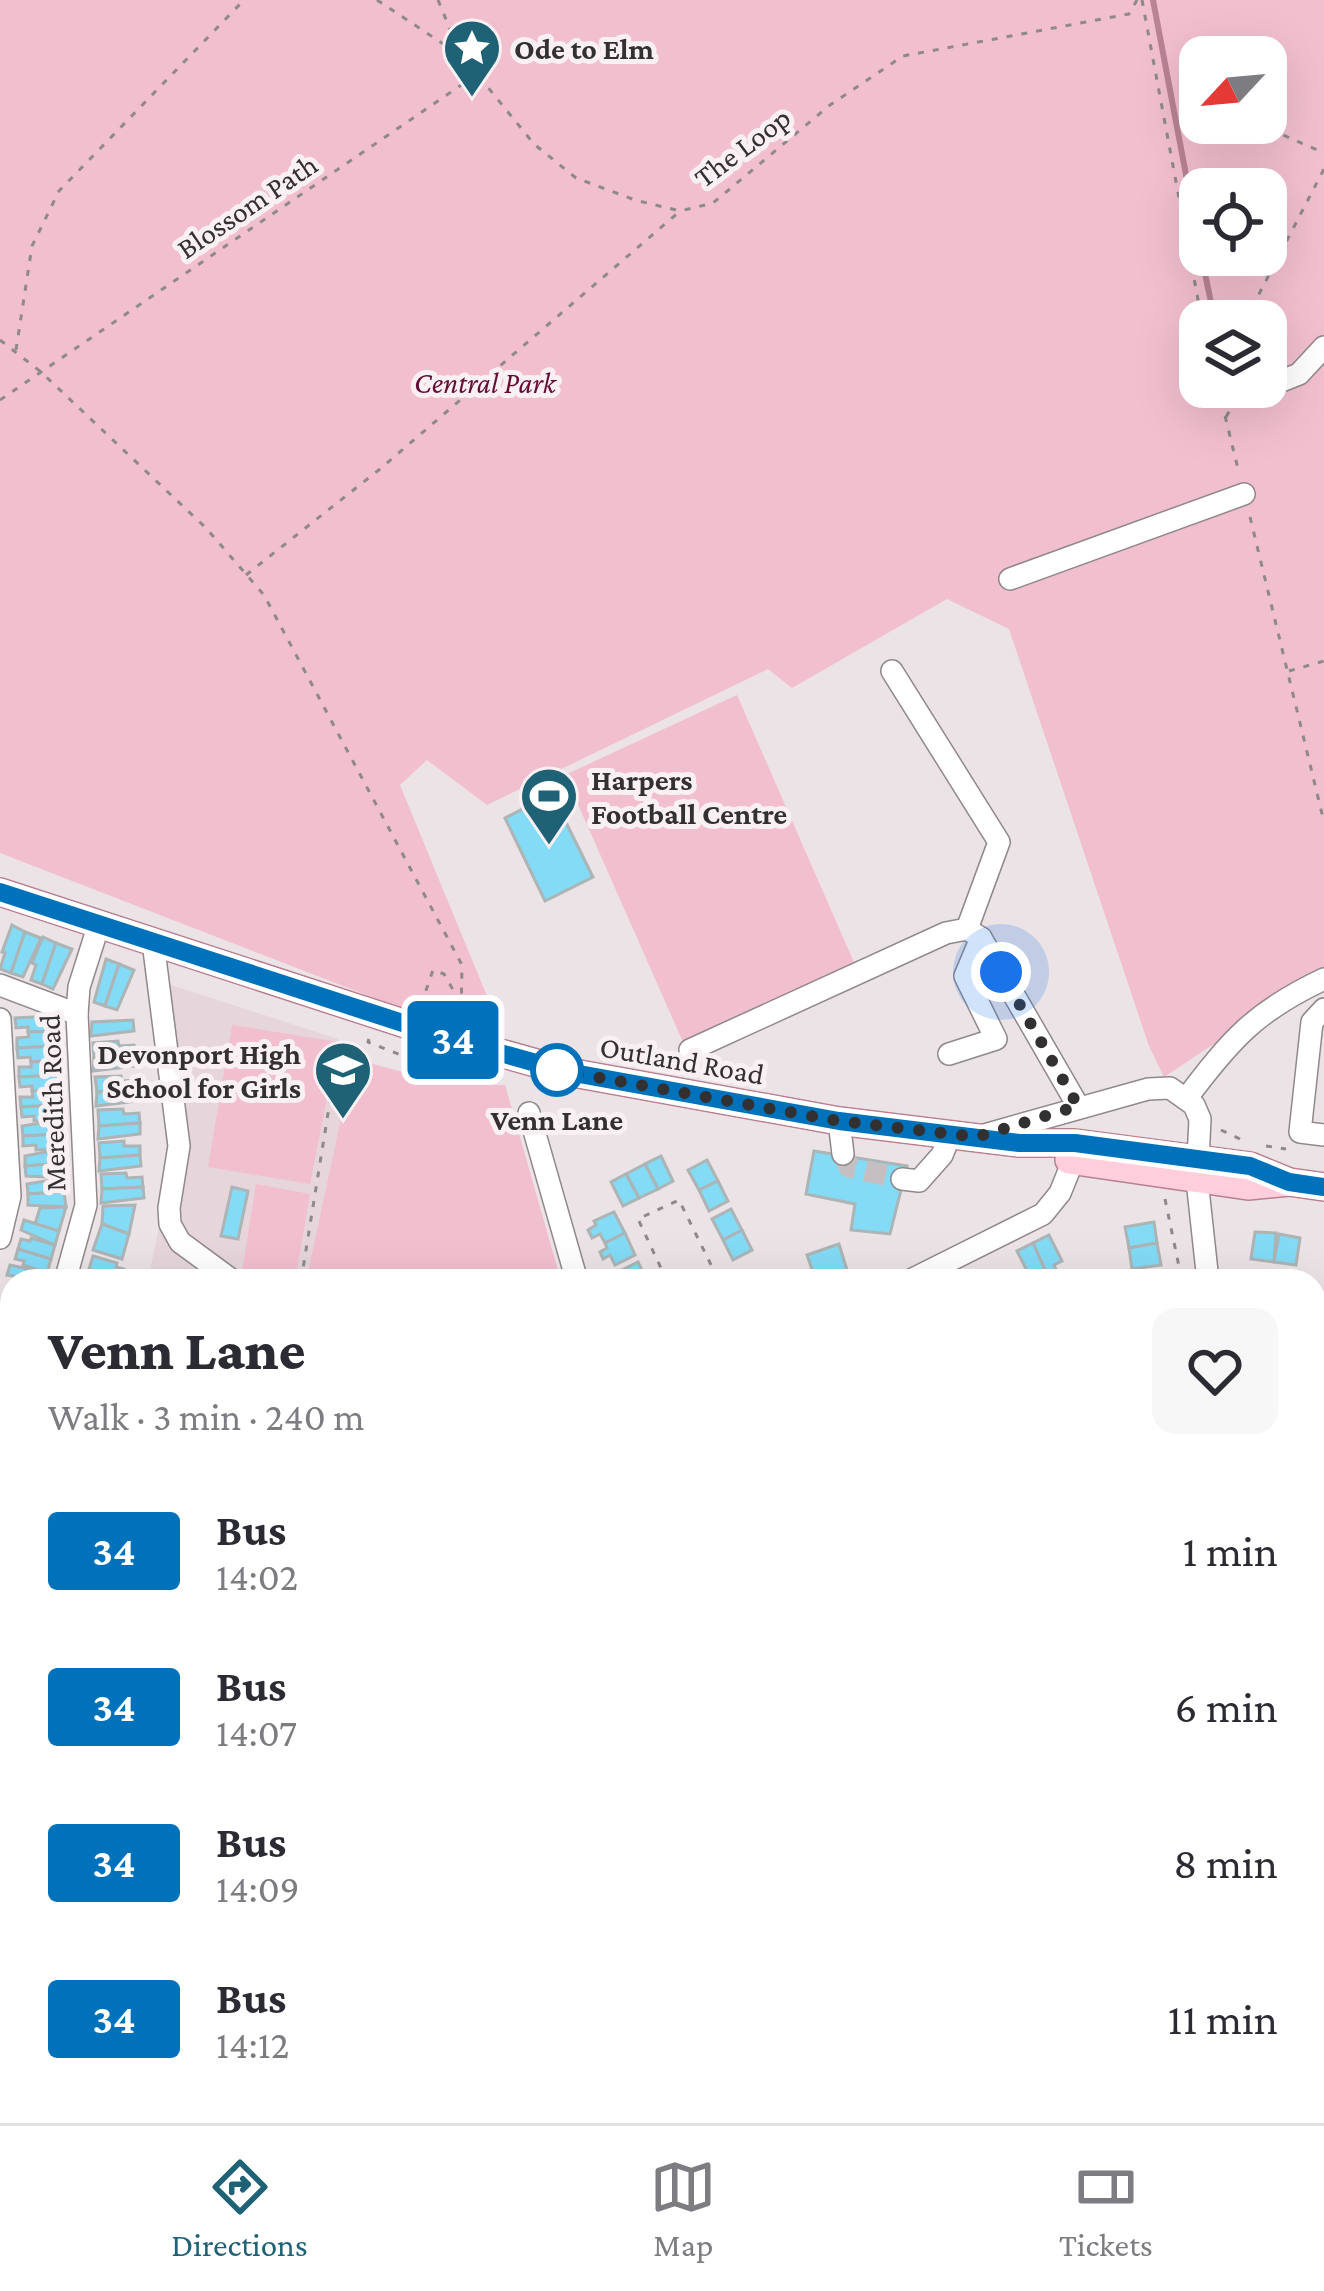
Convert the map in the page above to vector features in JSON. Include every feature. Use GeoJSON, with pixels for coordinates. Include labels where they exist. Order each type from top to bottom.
{"type":"FeatureCollection","features":[{"type":"Feature","properties":{"kind":"main road","name":"Outland Road"},"geometry":{"type":"LineString","coordinates":[[0,892],[461,1042],[568,1072],[839,1121],[1019,1143],[1075,1143],[1248,1186],[1289,1182],[1324,1187]]}},
{"type":"Feature","properties":{"kind":"main road","name":"Outland Road"},"geometry":{"type":"LineString","coordinates":[[1019,1143],[1072,1161],[1198,1170]]}},
{"type":"Feature","properties":{"kind":"street"},"geometry":{"type":"LineString","coordinates":[[1287,379],[1299,374],[1324,347]]}},
{"type":"Feature","properties":{"kind":"street"},"geometry":{"type":"LineString","coordinates":[[1010,579],[1244,494]]}},
{"type":"Feature","properties":{"kind":"street"},"geometry":{"type":"LineString","coordinates":[[892,670],[999,842],[965,976],[996,1039],[949,1054]]}},
{"type":"Feature","properties":{"kind":"street","name":"Meredith Road"},"geometry":{"type":"LineString","coordinates":[[68,1269],[86,1205],[79,987],[99,924]]}},
{"type":"Feature","properties":{"kind":"street"},"geometry":{"type":"LineString","coordinates":[[690,1050],[946,933],[974,934]]}},
{"type":"Feature","properties":{"kind":"street"},"geometry":{"type":"LineString","coordinates":[[974,934],[1078,1106]]}},
{"type":"Feature","properties":{"kind":"street"},"geometry":{"type":"LineString","coordinates":[[153,942],[178,1145],[170,1224],[180,1243],[216,1269]]}},
{"type":"Feature","properties":{"kind":"street"},"geometry":{"type":"LineString","coordinates":[[1186,1099],[1231,1039],[1273,1004],[1324,979]]}},
{"type":"Feature","properties":{"kind":"street"},"geometry":{"type":"LineString","coordinates":[[0,985],[77,1014]]}},
{"type":"Feature","properties":{"kind":"street"},"geometry":{"type":"LineString","coordinates":[[1324,1010],[1312,1022],[1300,1132],[1324,1135]]}},
{"type":"Feature","properties":{"kind":"street"},"geometry":{"type":"LineString","coordinates":[[0,1018],[10,1196],[0,1238]]}},
{"type":"Feature","properties":{"kind":"street"},"geometry":{"type":"LineString","coordinates":[[902,1179],[919,1181],[963,1136],[1148,1089],[1170,1088],[1201,1119],[1198,1170],[1207,1269]]}},
{"type":"Feature","properties":{"kind":"street"},"geometry":{"type":"LineString","coordinates":[[529,1113],[574,1269]]}},
{"type":"Feature","properties":{"kind":"street"},"geometry":{"type":"LineString","coordinates":[[839,1121],[843,1154]]}},
{"type":"Feature","properties":{"kind":"street"},"geometry":{"type":"LineString","coordinates":[[933,1269],[1043,1214],[1060,1193],[1072,1161]]}},
{"type":"Feature","properties":{"kind":"path"},"geometry":{"type":"LineString","coordinates":[[15,352],[32,246],[59,191],[244,0]]}},
{"type":"Feature","properties":{"kind":"path"},"geometry":{"type":"LineString","coordinates":[[376,0],[461,56]]}},
{"type":"Feature","properties":{"kind":"path","name":"The Loop"},"geometry":{"type":"LineString","coordinates":[[438,0],[461,56],[473,62],[477,74],[534,143],[576,178],[680,211],[713,202],[830,105],[903,56],[1039,28],[1088,24],[1129,14],[1140,0]]}},
{"type":"Feature","properties":{"kind":"path"},"geometry":{"type":"LineString","coordinates":[[1140,0],[1198,300]]}},
{"type":"Feature","properties":{"kind":"path","name":"Blossom Path"},"geometry":{"type":"LineString","coordinates":[[0,400],[477,74]]}},
{"type":"Feature","properties":{"kind":"path"},"geometry":{"type":"LineString","coordinates":[[1287,137],[1324,153]]}},
{"type":"Feature","properties":{"kind":"path"},"geometry":{"type":"LineString","coordinates":[[1257,300],[1324,169]]}},
{"type":"Feature","properties":{"kind":"path"},"geometry":{"type":"LineString","coordinates":[[246,575],[380,469],[680,211]]}},
{"type":"Feature","properties":{"kind":"path"},"geometry":{"type":"LineString","coordinates":[[0,340],[206,528],[264,595],[462,965],[461,1005],[444,974],[433,970],[406,1057]]}},
{"type":"Feature","properties":{"kind":"path"},"geometry":{"type":"LineString","coordinates":[[1223,408],[1324,822]]}},
{"type":"Feature","properties":{"kind":"path"},"geometry":{"type":"LineString","coordinates":[[1226,418],[1231,408]]}},
{"type":"Feature","properties":{"kind":"path"},"geometry":{"type":"LineString","coordinates":[[1288,671],[1324,662]]}},
{"type":"Feature","properties":{"kind":"path"},"geometry":{"type":"LineString","coordinates":[[303,1269],[330,1100],[351,1055]]}},
{"type":"Feature","properties":{"kind":"path"},"geometry":{"type":"LineString","coordinates":[[1221,1130],[1251,1144],[1287,1149]]}},
{"type":"Feature","properties":{"kind":"path"},"geometry":{"type":"LineString","coordinates":[[1164,1195],[1179,1269]]}},
{"type":"Feature","properties":{"kind":"path"},"geometry":{"type":"LineString","coordinates":[[661,1269],[638,1220],[679,1201],[713,1269]]}},
{"type":"Feature","properties":{"kind":"shaded area","name":"Devonport High School for Girls"},"geometry":{"type":"Polygon","coordinates":[[[153,979],[338,1039],[355,1059],[450,1085],[505,1085],[558,1269],[150,1269],[173,1157],[153,979]]]}},
{"type":"Feature","properties":{"kind":"green space","name":"Central Park"},"geometry":{"type":"Polygon","coordinates":[[[0,0],[1324,0],[1324,971],[1164,1077],[1149,1046],[1009,629],[947,599],[792,688],[768,669],[487,805],[427,760],[400,785],[489,1001],[419,1013],[0,853],[0,0]]]}},
{"type":"Feature","properties":{"kind":"green space"},"geometry":{"type":"Polygon","coordinates":[[[737,695],[856,967],[683,1042],[565,775],[737,695]]]}},
{"type":"Feature","properties":{"kind":"green space"},"geometry":{"type":"Polygon","coordinates":[[[232,1025],[338,1042],[310,1184],[208,1167],[232,1025]]]}},
{"type":"Feature","properties":{"kind":"green space"},"geometry":{"type":"Polygon","coordinates":[[[354,1059],[450,1085],[505,1085],[558,1269],[309,1269],[354,1059]]]}},
{"type":"Feature","properties":{"kind":"green space"},"geometry":{"type":"Polygon","coordinates":[[[256,1184],[310,1194],[297,1269],[242,1269],[256,1184]]]}},
{"type":"Feature","properties":{"kind":"building","name":"Harpers Football Centre"},"geometry":{"type":"Polygon","coordinates":[[[552,794],[593,877],[545,901],[505,818],[552,794]]]}},
{"type":"Feature","properties":{"kind":"building"},"geometry":{"type":"Polygon","coordinates":[[[12,925],[25,932],[11,973],[0,969],[12,925]]]}},
{"type":"Feature","properties":{"kind":"building"},"geometry":{"type":"Polygon","coordinates":[[[25,932],[41,938],[23,977],[11,973],[25,932]]]}},
{"type":"Feature","properties":{"kind":"building"},"geometry":{"type":"Polygon","coordinates":[[[43,937],[56,943],[42,984],[31,980],[36,965],[32,963],[43,937]]]}},
{"type":"Feature","properties":{"kind":"building"},"geometry":{"type":"Polygon","coordinates":[[[56,943],[72,949],[53,989],[42,984],[56,943]]]}},
{"type":"Feature","properties":{"kind":"building"},"geometry":{"type":"Polygon","coordinates":[[[106,959],[119,964],[105,1006],[94,1002],[106,959]]]}},
{"type":"Feature","properties":{"kind":"building"},"geometry":{"type":"Polygon","coordinates":[[[119,964],[134,970],[117,1010],[105,1006],[119,964]]]}},
{"type":"Feature","properties":{"kind":"building"},"geometry":{"type":"Polygon","coordinates":[[[53,1016],[54,1031],[16,1028],[15,1018],[53,1016]]]}},
{"type":"Feature","properties":{"kind":"building"},"geometry":{"type":"Polygon","coordinates":[[[133,1020],[134,1031],[91,1036],[92,1022],[133,1020]]]}},
{"type":"Feature","properties":{"kind":"building"},"geometry":{"type":"Polygon","coordinates":[[[54,1031],[55,1046],[17,1048],[17,1038],[29,1037],[28,1032],[54,1031]]]}},
{"type":"Feature","properties":{"kind":"building"},"geometry":{"type":"Polygon","coordinates":[[[118,1041],[119,1046],[134,1045],[135,1055],[94,1058],[93,1043],[118,1041]]]}},
{"type":"Feature","properties":{"kind":"building"},"geometry":{"type":"Polygon","coordinates":[[[55,1046],[56,1060],[18,1058],[17,1048],[55,1046]]]}},
{"type":"Feature","properties":{"kind":"building"},"geometry":{"type":"Polygon","coordinates":[[[135,1055],[136,1066],[93,1071],[94,1058],[135,1055]]]}},
{"type":"Feature","properties":{"kind":"building"},"geometry":{"type":"Polygon","coordinates":[[[56,1061],[57,1075],[19,1077],[19,1067],[56,1061]]]}},
{"type":"Feature","properties":{"kind":"building"},"geometry":{"type":"Polygon","coordinates":[[[57,1075],[58,1090],[20,1087],[19,1077],[57,1075]]]}},
{"type":"Feature","properties":{"kind":"building"},"geometry":{"type":"Polygon","coordinates":[[[121,1076],[121,1081],[137,1080],[137,1090],[97,1092],[95,1077],[121,1076]]]}},
{"type":"Feature","properties":{"kind":"building"},"geometry":{"type":"Polygon","coordinates":[[[58,1090],[59,1105],[21,1107],[20,1097],[33,1097],[32,1091],[58,1090]]]}},
{"type":"Feature","properties":{"kind":"building"},"geometry":{"type":"Polygon","coordinates":[[[137,1090],[138,1101],[96,1106],[97,1092],[137,1090]]]}},
{"type":"Feature","properties":{"kind":"building"},"geometry":{"type":"Polygon","coordinates":[[[59,1105],[60,1119],[22,1117],[21,1107],[59,1105]]]}},
{"type":"Feature","properties":{"kind":"building"},"geometry":{"type":"Polygon","coordinates":[[[123,1109],[124,1114],[139,1113],[140,1123],[99,1126],[98,1110],[123,1109]]]}},
{"type":"Feature","properties":{"kind":"building"},"geometry":{"type":"Polygon","coordinates":[[[60,1120],[61,1134],[23,1136],[22,1126],[60,1120]]]}},
{"type":"Feature","properties":{"kind":"building"},"geometry":{"type":"Polygon","coordinates":[[[140,1123],[140,1134],[98,1139],[99,1126],[140,1123]]]}},
{"type":"Feature","properties":{"kind":"building"},"geometry":{"type":"Polygon","coordinates":[[[61,1134],[61,1149],[23,1146],[23,1136],[61,1134]]]}},
{"type":"Feature","properties":{"kind":"building"},"geometry":{"type":"Polygon","coordinates":[[[124,1141],[124,1146],[140,1146],[140,1155],[100,1158],[99,1143],[124,1141]]]}},
{"type":"Feature","properties":{"kind":"building"},"geometry":{"type":"Polygon","coordinates":[[[61,1149],[63,1163],[25,1166],[25,1156],[61,1149]]]}},
{"type":"Feature","properties":{"kind":"building"},"geometry":{"type":"Polygon","coordinates":[[[814,1151],[907,1166],[890,1234],[851,1230],[855,1204],[806,1194],[814,1151]]]}},
{"type":"Feature","properties":{"kind":"building"},"geometry":{"type":"Polygon","coordinates":[[[140,1155],[141,1166],[99,1171],[100,1158],[140,1155]]]}},
{"type":"Feature","properties":{"kind":"building"},"geometry":{"type":"Polygon","coordinates":[[[661,1156],[673,1181],[658,1189],[645,1164],[661,1156]]]}},
{"type":"Feature","properties":{"kind":"building"},"geometry":{"type":"Polygon","coordinates":[[[707,1160],[718,1181],[699,1190],[688,1170],[707,1160]]]}},
{"type":"Feature","properties":{"kind":"building"},"geometry":{"type":"Polygon","coordinates":[[[63,1163],[64,1178],[26,1176],[25,1166],[63,1163]]]}},
{"type":"Feature","properties":{"kind":"building"},"geometry":{"type":"Polygon","coordinates":[[[645,1164],[658,1189],[639,1198],[626,1174],[645,1164]]]}},
{"type":"Feature","properties":{"kind":"building"},"geometry":{"type":"Polygon","coordinates":[[[126,1173],[127,1178],[142,1177],[143,1187],[102,1189],[101,1174],[126,1173]]]}},
{"type":"Feature","properties":{"kind":"building"},"geometry":{"type":"Polygon","coordinates":[[[626,1174],[639,1198],[623,1206],[611,1182],[626,1174]]]}},
{"type":"Feature","properties":{"kind":"building"},"geometry":{"type":"Polygon","coordinates":[[[64,1178],[64,1192],[28,1194],[27,1184],[64,1178]]]}},
{"type":"Feature","properties":{"kind":"building"},"geometry":{"type":"Polygon","coordinates":[[[718,1181],[728,1201],[709,1211],[699,1190],[718,1181]]]}},
{"type":"Feature","properties":{"kind":"building"},"geometry":{"type":"Polygon","coordinates":[[[143,1187],[144,1198],[101,1203],[102,1189],[143,1187]]]}},
{"type":"Feature","properties":{"kind":"building"},"geometry":{"type":"Polygon","coordinates":[[[232,1187],[248,1191],[238,1239],[221,1236],[232,1187]]]}},
{"type":"Feature","properties":{"kind":"building"},"geometry":{"type":"Polygon","coordinates":[[[64,1192],[66,1207],[28,1205],[28,1194],[64,1192]]]}},
{"type":"Feature","properties":{"kind":"building"},"geometry":{"type":"Polygon","coordinates":[[[135,1205],[129,1234],[102,1224],[103,1206],[135,1205]]]}},
{"type":"Feature","properties":{"kind":"building"},"geometry":{"type":"Polygon","coordinates":[[[66,1207],[59,1231],[35,1224],[40,1208],[66,1207]]]}},
{"type":"Feature","properties":{"kind":"building"},"geometry":{"type":"Polygon","coordinates":[[[731,1209],[742,1230],[723,1240],[712,1219],[731,1209]]]}},
{"type":"Feature","properties":{"kind":"building"},"geometry":{"type":"Polygon","coordinates":[[[614,1212],[625,1233],[605,1243],[600,1234],[592,1238],[588,1230],[596,1225],[594,1221],[614,1212]]]}},
{"type":"Feature","properties":{"kind":"building"},"geometry":{"type":"Polygon","coordinates":[[[24,1220],[59,1231],[55,1245],[21,1230],[24,1220]]]}},
{"type":"Feature","properties":{"kind":"building"},"geometry":{"type":"Polygon","coordinates":[[[1154,1222],[1157,1243],[1129,1248],[1125,1227],[1154,1222]]]}},
{"type":"Feature","properties":{"kind":"building"},"geometry":{"type":"Polygon","coordinates":[[[102,1224],[129,1234],[122,1259],[93,1250],[102,1224]]]}},
{"type":"Feature","properties":{"kind":"building"},"geometry":{"type":"Polygon","coordinates":[[[742,1230],[752,1250],[733,1260],[723,1240],[742,1230]]]}},
{"type":"Feature","properties":{"kind":"building"},"geometry":{"type":"Polygon","coordinates":[[[1255,1232],[1276,1233],[1274,1262],[1251,1259],[1255,1232]]]}},
{"type":"Feature","properties":{"kind":"building"},"geometry":{"type":"Polygon","coordinates":[[[625,1233],[635,1255],[615,1265],[610,1255],[603,1259],[600,1252],[607,1248],[605,1243],[625,1233]]]}},
{"type":"Feature","properties":{"kind":"building"},"geometry":{"type":"Polygon","coordinates":[[[1279,1234],[1300,1238],[1296,1265],[1274,1262],[1279,1234]]]}},
{"type":"Feature","properties":{"kind":"building"},"geometry":{"type":"Polygon","coordinates":[[[1049,1235],[1062,1261],[1054,1265],[1056,1269],[1045,1269],[1033,1243],[1049,1235]]]}},
{"type":"Feature","properties":{"kind":"building"},"geometry":{"type":"Polygon","coordinates":[[[21,1239],[55,1245],[51,1259],[18,1249],[21,1239]]]}},
{"type":"Feature","properties":{"kind":"building"},"geometry":{"type":"Polygon","coordinates":[[[1033,1243],[1045,1269],[1026,1269],[1017,1251],[1033,1243]]]}},
{"type":"Feature","properties":{"kind":"building"},"geometry":{"type":"Polygon","coordinates":[[[1157,1243],[1161,1265],[1132,1269],[1129,1248],[1157,1243]]]}},
{"type":"Feature","properties":{"kind":"building"},"geometry":{"type":"Polygon","coordinates":[[[839,1244],[847,1269],[812,1269],[807,1255],[839,1244]]]}},
{"type":"Feature","properties":{"kind":"building"},"geometry":{"type":"Polygon","coordinates":[[[18,1249],[51,1259],[48,1269],[35,1269],[15,1259],[18,1249]]]}},
{"type":"Feature","properties":{"kind":"building"},"geometry":{"type":"Polygon","coordinates":[[[93,1256],[124,1269],[89,1269],[93,1256]]]}},
{"type":"Feature","properties":{"kind":"waterway"},"geometry":{"type":"LineString","coordinates":[[1153,0],[1185,168]]}},
{"type":"Feature","properties":{"kind":"waterway"},"geometry":{"type":"LineString","coordinates":[[1205,276],[1211,300]]}},
{"type":"Feature","properties":{"kind":"tunnel"},"geometry":{"type":"LineString","coordinates":[[843,1154],[849,1167],[902,1179]]}},
{"type":"Feature","properties":{"kind":"bus line","name":"34"},"geometry":{"type":"LineString","coordinates":[[0,892],[461,1042],[568,1072],[839,1121],[1019,1143],[1075,1143],[1250,1166],[1289,1182],[1324,1187]]}},
{"type":"Feature","properties":{"kind":"place","name":"Ode to Elm"},"geometry":{"type":"Point","coordinates":[472,99]}},
{"type":"Feature","properties":{"kind":"place","name":"Harpers Football Centre"},"geometry":{"type":"Point","coordinates":[549,847]}},
{"type":"Feature","properties":{"kind":"place","name":"Venn Lane"},"geometry":{"type":"Point","coordinates":[557,1070]}},
{"type":"Feature","properties":{"kind":"place","name":"Devonport High School for Girls"},"geometry":{"type":"Point","coordinates":[343,1121]}},
{"type":"Feature","properties":{"kind":"route"},"geometry":{"type":"LineString","coordinates":[[557,1070],[839,1121],[977,1137],[1078,1106],[1001,972]]}}]}
